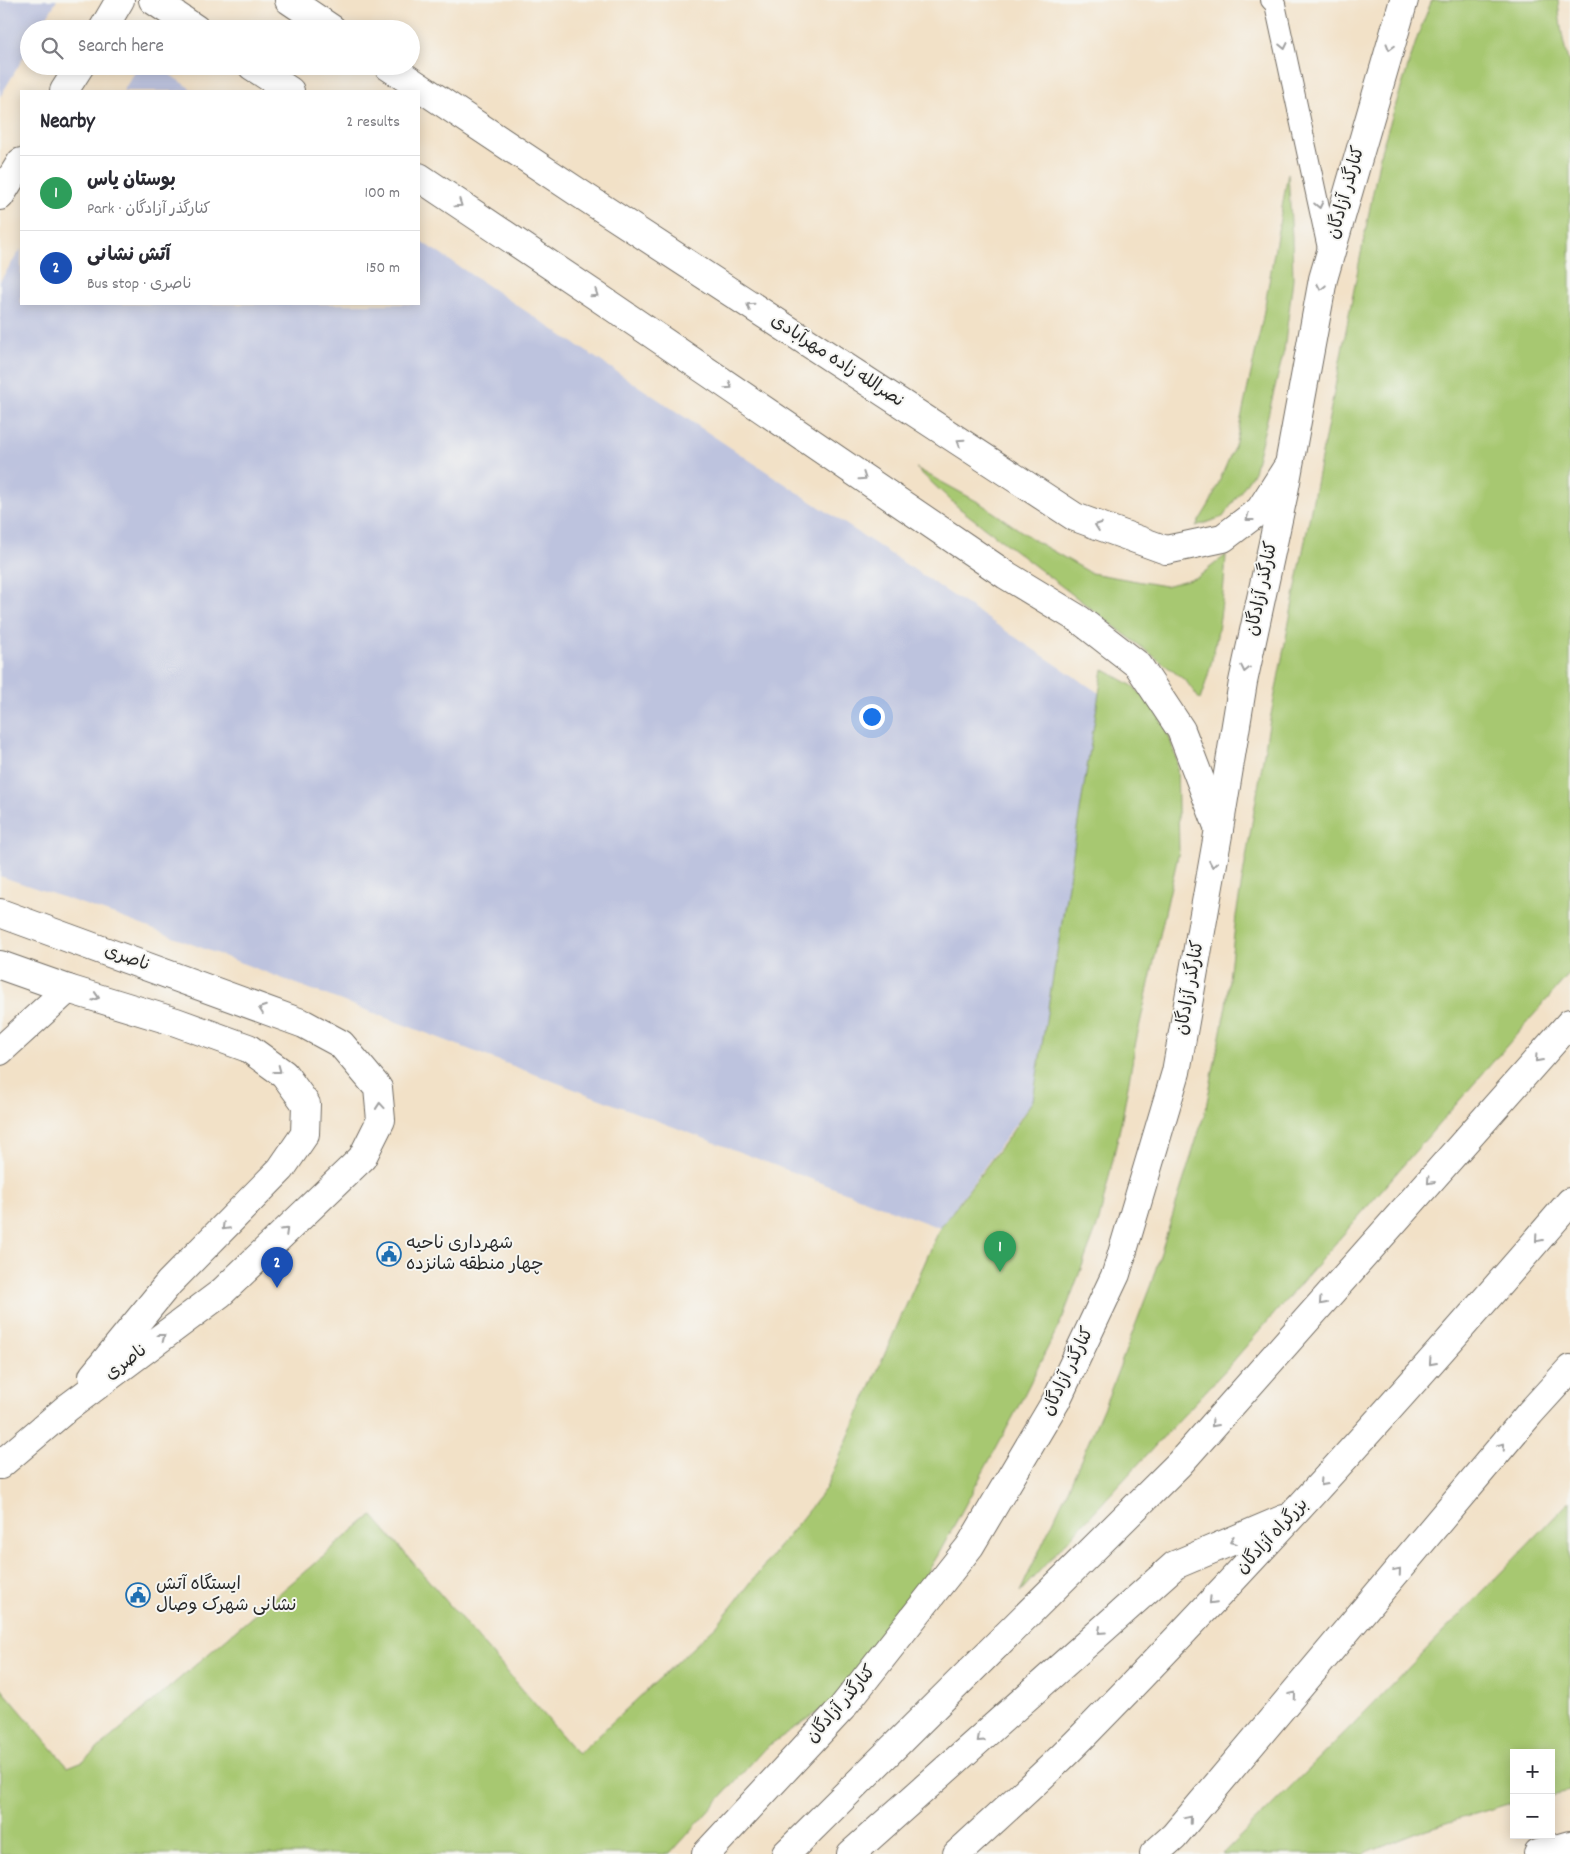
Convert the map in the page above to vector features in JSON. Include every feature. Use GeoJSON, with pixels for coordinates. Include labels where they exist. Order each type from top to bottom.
{"type":"FeatureCollection","features":[{"type":"Feature","properties":{"kind":"main road"},"geometry":{"type":"LineString","coordinates":[[108,20],[120,0]]}},
{"type":"Feature","properties":{"kind":"main road"},"geometry":{"type":"LineString","coordinates":[[153,0],[183,20]]}},
{"type":"Feature","properties":{"kind":"main road"},"geometry":{"type":"LineString","coordinates":[[289,0],[319,20]]}},
{"type":"Feature","properties":{"kind":"main road","name":"کنارگذر آزادگان"},"geometry":{"type":"LineString","coordinates":[[706,1854],[842,1708],[970,1546],[1056,1401],[1116,1274],[1176,1072],[1243,682],[1288,466],[1323,279],[1404,0]]}},
{"type":"Feature","properties":{"kind":"main road"},"geometry":{"type":"LineString","coordinates":[[65,90],[74,75]]}},
{"type":"Feature","properties":{"kind":"main road"},"geometry":{"type":"LineString","coordinates":[[266,75],[288,90]]}},
{"type":"Feature","properties":{"kind":"main road","name":"نصرالله زاده مهرآبادی"},"geometry":{"type":"LineString","coordinates":[[401,75],[582,196],[1075,518],[1166,550],[1223,538],[1260,510],[1288,466]]}},
{"type":"Feature","properties":{"kind":"main road"},"geometry":{"type":"LineString","coordinates":[[0,196],[20,164]]}},
{"type":"Feature","properties":{"kind":"main road"},"geometry":{"type":"LineString","coordinates":[[420,178],[1006,575],[1080,620],[1138,665],[1181,730],[1219,829]]}},
{"type":"Feature","properties":{"kind":"main road","name":"ناصری"},"geometry":{"type":"LineString","coordinates":[[0,913],[304,1024],[341,1044],[378,1088],[381,1120],[362,1158],[221,1293],[67,1408]]}},
{"type":"Feature","properties":{"kind":"main road","name":"ناصری"},"geometry":{"type":"LineString","coordinates":[[0,965],[68,989],[176,1022],[248,1048],[284,1074],[306,1104],[305,1134],[281,1169],[169,1283],[67,1408]]}},
{"type":"Feature","properties":{"kind":"main road"},"geometry":{"type":"LineString","coordinates":[[0,1051],[68,989]]}},
{"type":"Feature","properties":{"kind":"main road"},"geometry":{"type":"LineString","coordinates":[[786,1854],[1179,1464],[1570,1023]]}},
{"type":"Feature","properties":{"kind":"main road","name":"بزرگراه آزادگان"},"geometry":{"type":"LineString","coordinates":[[958,1854],[1081,1739],[1294,1515],[1468,1321],[1570,1202]]}},
{"type":"Feature","properties":{"kind":"main road"},"geometry":{"type":"LineString","coordinates":[[1154,1854],[1174,1836],[1530,1413],[1570,1370]]}},
{"type":"Feature","properties":{"kind":"main road"},"geometry":{"type":"LineString","coordinates":[[1530,1413],[1570,1388]]}},
{"type":"Feature","properties":{"kind":"main road"},"geometry":{"type":"LineString","coordinates":[[0,1465],[67,1408]]}},
{"type":"Feature","properties":{"kind":"main road"},"geometry":{"type":"LineString","coordinates":[[851,1854],[1175,1565],[1294,1515]]}},
{"type":"Feature","properties":{"kind":"main road"},"geometry":{"type":"LineString","coordinates":[[1538,1854],[1570,1845]]}},
{"type":"Feature","properties":{"kind":"lane"},"geometry":{"type":"LineString","coordinates":[[1274,1],[1330,255]]}},
{"type":"Feature","properties":{"kind":"shaded area"},"geometry":{"type":"Polygon","coordinates":[[[0,0],[57,0],[45,20],[20,20],[20,63],[0,97],[0,0]]]}},
{"type":"Feature","properties":{"kind":"shaded area"},"geometry":{"type":"Polygon","coordinates":[[[133,75],[170,75],[193,90],[124,90],[133,75]]]}},
{"type":"Feature","properties":{"kind":"shaded area"},"geometry":{"type":"Polygon","coordinates":[[[420,241],[1099,693],[1033,1100],[940,1228],[115,915],[0,876],[0,281],[20,251],[20,305],[420,305],[420,241]]]}},
{"type":"Feature","properties":{"kind":"green space"},"geometry":{"type":"Polygon","coordinates":[[[1432,0],[1558,0],[1565,51],[1570,67],[1570,973],[1229,1366],[1020,1592],[1070,1485],[1108,1397],[1151,1284],[1205,1112],[1226,1006],[1236,916],[1268,730],[1381,151],[1419,32],[1432,0]]]}},
{"type":"Feature","properties":{"kind":"green space"},"geometry":{"type":"Polygon","coordinates":[[[1288,173],[1293,279],[1284,351],[1254,472],[1223,517],[1196,526],[1210,503],[1236,442],[1262,322],[1288,173]]]}},
{"type":"Feature","properties":{"kind":"green space"},"geometry":{"type":"Polygon","coordinates":[[[916,468],[980,503],[1037,542],[1091,573],[1165,586],[1198,577],[1226,555],[1215,647],[1200,700],[1186,681],[959,508],[916,468]]]}},
{"type":"Feature","properties":{"kind":"green space"},"geometry":{"type":"Polygon","coordinates":[[[1103,669],[1133,686],[1153,707],[1167,730],[1177,761],[1179,851],[1136,1041],[1122,1119],[1099,1221],[1063,1317],[1014,1415],[938,1555],[893,1630],[839,1698],[765,1748],[670,1854],[0,1854],[0,1687],[68,1767],[83,1761],[364,1521],[373,1516],[578,1754],[717,1625],[826,1488],[940,1228],[1010,1135],[1033,1100],[1103,669]]]}},
{"type":"Feature","properties":{"kind":"green space"},"geometry":{"type":"Polygon","coordinates":[[[1570,1501],[1570,1791],[1555,1794],[1555,1749],[1510,1749],[1510,1803],[1417,1832],[1362,1854],[1222,1854],[1354,1723],[1570,1501]]]}},
{"type":"Feature","properties":{"kind":"place","name":"شهرداری ناحیه چهار منطقه شانزده"},"geometry":{"type":"Point","coordinates":[389,1254]}},
{"type":"Feature","properties":{"kind":"place","name":"بوستان یاس"},"geometry":{"type":"Point","coordinates":[1000,1272]}},
{"type":"Feature","properties":{"kind":"place","name":"آتش نشانی"},"geometry":{"type":"Point","coordinates":[277,1288]}},
{"type":"Feature","properties":{"kind":"place","name":"ایستگاه آتش نشانی شهرک وصال"},"geometry":{"type":"Point","coordinates":[138,1595]}}]}
